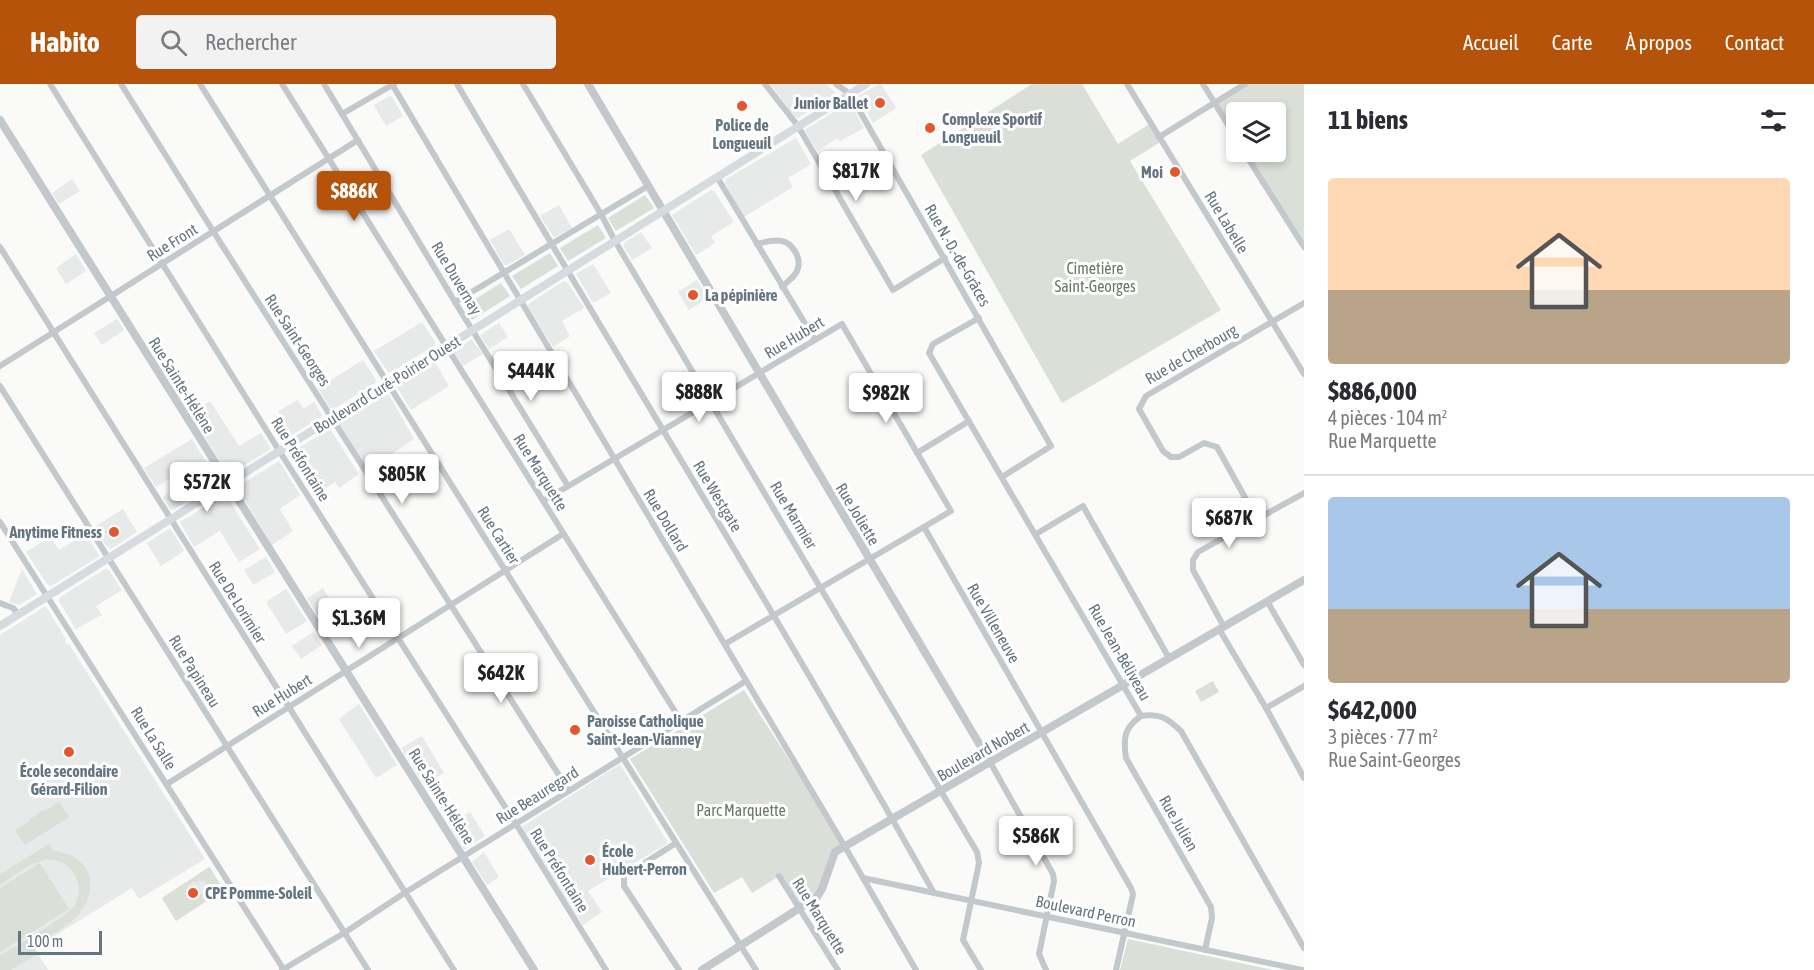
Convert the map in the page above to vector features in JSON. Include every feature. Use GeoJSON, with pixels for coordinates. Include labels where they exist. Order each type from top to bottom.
{"type":"FeatureCollection","features":[{"type":"Feature","properties":{"kind":"main road","name":"Boulevard Curé-Poirier Ouest"},"geometry":{"type":"LineString","coordinates":[[0,626],[866,84]]}},
{"type":"Feature","properties":{"kind":"street","name":"Rue Préfontaine"},"geometry":{"type":"LineString","coordinates":[[50,84],[606,970]]}},
{"type":"Feature","properties":{"kind":"street","name":"Rue Saint-Georges"},"geometry":{"type":"LineString","coordinates":[[121,84],[569,791]]}},
{"type":"Feature","properties":{"kind":"street","name":"Rue Cartier"},"geometry":{"type":"LineString","coordinates":[[200,84],[756,970]]}},
{"type":"Feature","properties":{"kind":"street","name":"Rue Marquette"},"geometry":{"type":"LineString","coordinates":[[282,84],[681,721]]}},
{"type":"Feature","properties":{"kind":"street","name":"Rue Duvernay"},"geometry":{"type":"LineString","coordinates":[[324,84],[568,486]]}},
{"type":"Feature","properties":{"kind":"street"},"geometry":{"type":"LineString","coordinates":[[342,114],[393,84]]}},
{"type":"Feature","properties":{"kind":"street","name":"Rue Dollard"},"geometry":{"type":"LineString","coordinates":[[393,84],[845,846],[916,970]]}},
{"type":"Feature","properties":{"kind":"street","name":"Rue Westgate"},"geometry":{"type":"LineString","coordinates":[[457,84],[893,819],[934,893]]}},
{"type":"Feature","properties":{"kind":"street","name":"Rue Marmier"},"geometry":{"type":"LineString","coordinates":[[523,84],[979,857],[963,940],[981,970]]}},
{"type":"Feature","properties":{"kind":"street","name":"Rue Joliette"},"geometry":{"type":"LineString","coordinates":[[588,84],[990,762],[1052,871],[1054,881],[1039,954],[1046,970]]}},
{"type":"Feature","properties":{"kind":"street"},"geometry":{"type":"LineString","coordinates":[[765,84],[798,126],[893,290],[945,258]]}},
{"type":"Feature","properties":{"kind":"street","name":"Rue N.-D.-de-Grâces"},"geometry":{"type":"LineString","coordinates":[[836,84],[850,94],[1051,446],[1002,477]]}},
{"type":"Feature","properties":{"kind":"street","name":"Rue Labelle"},"geometry":{"type":"LineString","coordinates":[[1126,84],[1304,374]]}},
{"type":"Feature","properties":{"kind":"street"},"geometry":{"type":"LineString","coordinates":[[1203,84],[1226,122]]}},
{"type":"Feature","properties":{"kind":"street"},"geometry":{"type":"LineString","coordinates":[[1159,137],[1245,84]]}},
{"type":"Feature","properties":{"kind":"street","name":"Rue Sainte-Hélène"},"geometry":{"type":"LineString","coordinates":[[0,120],[534,970]]}},
{"type":"Feature","properties":{"kind":"street","name":"Rue Front"},"geometry":{"type":"LineString","coordinates":[[0,366],[358,140]]}},
{"type":"Feature","properties":{"kind":"street"},"geometry":{"type":"LineString","coordinates":[[1250,162],[1304,247]]}},
{"type":"Feature","properties":{"kind":"street"},"geometry":{"type":"LineString","coordinates":[[717,177],[814,340]]}},
{"type":"Feature","properties":{"kind":"street"},"geometry":{"type":"LineString","coordinates":[[455,302],[648,186]]}},
{"type":"Feature","properties":{"kind":"street"},"geometry":{"type":"LineString","coordinates":[[757,244],[774,240],[782,241],[790,244],[795,252],[798,268],[782,287]]}},
{"type":"Feature","properties":{"kind":"street","name":"Rue De Lorimier"},"geometry":{"type":"LineString","coordinates":[[0,247],[454,970]]}},
{"type":"Feature","properties":{"kind":"street","name":"Rue de Cherbourg"},"geometry":{"type":"LineString","coordinates":[[1257,519],[1217,447],[1204,443],[1179,457],[1171,457],[1163,451],[1139,409],[1146,396],[1304,303]]}},
{"type":"Feature","properties":{"kind":"street","name":"Rue Jean-Béliveau"},"geometry":{"type":"LineString","coordinates":[[979,318],[933,344],[929,353],[1142,716],[1155,714],[1170,720],[1181,731],[1304,948]]}},
{"type":"Feature","properties":{"kind":"street","name":"Rue Hubert"},"geometry":{"type":"LineString","coordinates":[[543,501],[842,324],[917,453]]}},
{"type":"Feature","properties":{"kind":"street","name":"Rue Papineau"},"geometry":{"type":"LineString","coordinates":[[0,386],[368,970]]}},
{"type":"Feature","properties":{"kind":"street"},"geometry":{"type":"LineString","coordinates":[[724,645],[951,511],[917,453],[969,421]]}},
{"type":"Feature","properties":{"kind":"street"},"geometry":{"type":"LineString","coordinates":[[1304,493],[1198,552],[1193,560],[1193,570],[1221,628],[1304,778]]}},
{"type":"Feature","properties":{"kind":"street"},"geometry":{"type":"LineString","coordinates":[[1036,534],[1083,506],[1169,658]]}},
{"type":"Feature","properties":{"kind":"street","name":"Rue La Salle"},"geometry":{"type":"LineString","coordinates":[[0,522],[283,970]]}},
{"type":"Feature","properties":{"kind":"street","name":"Rue Villeneuve"},"geometry":{"type":"LineString","coordinates":[[924,526],[1131,888],[1132,900],[1116,970]]}},
{"type":"Feature","properties":{"kind":"street","name":"Rue Hubert"},"geometry":{"type":"LineString","coordinates":[[167,784],[563,534]]}},
{"type":"Feature","properties":{"kind":"street","name":"Boulevard Nobert"},"geometry":{"type":"LineString","coordinates":[[702,970],[817,897],[835,852],[1304,580]]}},
{"type":"Feature","properties":{"kind":"street"},"geometry":{"type":"LineString","coordinates":[[1267,601],[1304,665]]}},
{"type":"Feature","properties":{"kind":"street"},"geometry":{"type":"LineString","coordinates":[[0,603],[13,608],[19,615]]}},
{"type":"Feature","properties":{"kind":"street","name":"Rue Beauregard"},"geometry":{"type":"LineString","coordinates":[[283,970],[746,681]]}},
{"type":"Feature","properties":{"kind":"street"},"geometry":{"type":"LineString","coordinates":[[1266,708],[1304,686]]}},
{"type":"Feature","properties":{"kind":"street","name":"Rue Julien"},"geometry":{"type":"LineString","coordinates":[[1142,716],[1127,730],[1124,741],[1126,758],[1211,907],[1212,918],[1205,950]]}},
{"type":"Feature","properties":{"kind":"street"},"geometry":{"type":"LineString","coordinates":[[676,843],[624,876],[624,886],[679,970]]}},
{"type":"Feature","properties":{"kind":"street","name":"Rue Marquette"},"geometry":{"type":"LineString","coordinates":[[779,876],[838,970]]}},
{"type":"Feature","properties":{"kind":"street","name":"Boulevard Perron"},"geometry":{"type":"LineString","coordinates":[[863,878],[1281,968],[1302,970]]}},
{"type":"Feature","properties":{"kind":"shaded area"},"geometry":{"type":"Polygon","coordinates":[[[770,84],[826,84],[835,92],[833,96],[798,118],[770,84]]]}},
{"type":"Feature","properties":{"kind":"shaded area"},"geometry":{"type":"Polygon","coordinates":[[[879,84],[896,108],[873,123],[858,96],[879,84]]]}},
{"type":"Feature","properties":{"kind":"shaded area"},"geometry":{"type":"Polygon","coordinates":[[[389,96],[392,97],[403,116],[386,126],[374,105],[389,96]]]}},
{"type":"Feature","properties":{"kind":"shaded area"},"geometry":{"type":"Polygon","coordinates":[[[848,103],[864,128],[840,141],[838,138],[817,151],[806,129],[848,103]]]}},
{"type":"Feature","properties":{"kind":"shaded area"},"geometry":{"type":"Polygon","coordinates":[[[796,138],[811,164],[788,178],[793,187],[744,217],[725,183],[726,179],[796,138]]]}},
{"type":"Feature","properties":{"kind":"shaded area"},"geometry":{"type":"Polygon","coordinates":[[[72,179],[80,191],[59,204],[52,193],[72,179]]]}},
{"type":"Feature","properties":{"kind":"shaded area"},"geometry":{"type":"Polygon","coordinates":[[[711,190],[714,191],[734,222],[711,236],[715,243],[696,255],[672,215],[711,190]]]}},
{"type":"Feature","properties":{"kind":"shaded area"},"geometry":{"type":"Polygon","coordinates":[[[559,205],[572,228],[555,237],[540,216],[559,205]]]}},
{"type":"Feature","properties":{"kind":"shaded area"},"geometry":{"type":"Polygon","coordinates":[[[509,229],[525,255],[504,265],[490,240],[509,229]]]}},
{"type":"Feature","properties":{"kind":"shaded area"},"geometry":{"type":"Polygon","coordinates":[[[641,232],[652,248],[632,260],[623,246],[625,242],[641,232]]]}},
{"type":"Feature","properties":{"kind":"shaded area"},"geometry":{"type":"Polygon","coordinates":[[[76,254],[86,271],[66,284],[56,268],[76,254]]]}},
{"type":"Feature","properties":{"kind":"shaded area"},"geometry":{"type":"Polygon","coordinates":[[[593,264],[611,293],[593,303],[576,274],[593,264]]]}},
{"type":"Feature","properties":{"kind":"shaded area"},"geometry":{"type":"Polygon","coordinates":[[[456,267],[469,288],[458,294],[455,293],[444,274],[456,267]]]}},
{"type":"Feature","properties":{"kind":"shaded area","name":"La pépinière"},"geometry":{"type":"Polygon","coordinates":[[[697,280],[708,298],[689,310],[678,292],[697,280]]]}},
{"type":"Feature","properties":{"kind":"shaded area"},"geometry":{"type":"Polygon","coordinates":[[[564,281],[567,282],[584,308],[562,321],[570,336],[553,347],[527,305],[564,281]]]}},
{"type":"Feature","properties":{"kind":"shaded area"},"geometry":{"type":"Polygon","coordinates":[[[117,319],[124,330],[102,345],[94,333],[117,319]]]}},
{"type":"Feature","properties":{"kind":"shaded area"},"geometry":{"type":"Polygon","coordinates":[[[422,322],[435,345],[390,373],[388,372],[374,351],[422,322]]]}},
{"type":"Feature","properties":{"kind":"shaded area"},"geometry":{"type":"Polygon","coordinates":[[[499,323],[508,337],[489,349],[480,335],[499,323]]]}},
{"type":"Feature","properties":{"kind":"shaded area"},"geometry":{"type":"Polygon","coordinates":[[[471,339],[483,354],[463,366],[454,352],[471,339]]]}},
{"type":"Feature","properties":{"kind":"shaded area"},"geometry":{"type":"Polygon","coordinates":[[[363,360],[376,380],[375,383],[334,409],[330,408],[318,388],[363,360]]]}},
{"type":"Feature","properties":{"kind":"shaded area"},"geometry":{"type":"Polygon","coordinates":[[[434,361],[449,386],[411,410],[396,386],[434,361]]]}},
{"type":"Feature","properties":{"kind":"shaded area"},"geometry":{"type":"Polygon","coordinates":[[[388,393],[414,439],[368,470],[339,423],[388,393]]]}},
{"type":"Feature","properties":{"kind":"shaded area"},"geometry":{"type":"Polygon","coordinates":[[[298,400],[303,409],[314,402],[322,415],[292,435],[278,411],[298,400]]]}},
{"type":"Feature","properties":{"kind":"shaded area"},"geometry":{"type":"Polygon","coordinates":[[[210,401],[239,446],[261,433],[270,447],[269,450],[228,474],[190,413],[210,401]]]}},
{"type":"Feature","properties":{"kind":"shaded area"},"geometry":{"type":"Polygon","coordinates":[[[330,429],[359,474],[339,488],[335,482],[314,496],[288,454],[330,429]]]}},
{"type":"Feature","properties":{"kind":"shaded area"},"geometry":{"type":"Polygon","coordinates":[[[192,439],[217,479],[216,483],[173,510],[163,497],[176,488],[171,478],[156,487],[144,468],[192,439]]]}},
{"type":"Feature","properties":{"kind":"shaded area"},"geometry":{"type":"Polygon","coordinates":[[[279,461],[300,495],[280,509],[293,531],[272,545],[237,487],[279,461]]]}},
{"type":"Feature","properties":{"kind":"shaded area"},"geometry":{"type":"Polygon","coordinates":[[[225,494],[260,549],[239,562],[220,531],[194,547],[180,522],[225,494]]]}},
{"type":"Feature","properties":{"kind":"shaded area"},"geometry":{"type":"Polygon","coordinates":[[[123,509],[137,532],[111,549],[107,547],[94,527],[123,509]]]}},
{"type":"Feature","properties":{"kind":"shaded area"},"geometry":{"type":"Polygon","coordinates":[[[170,528],[184,551],[161,566],[147,543],[170,528]]]}},
{"type":"Feature","properties":{"kind":"shaded area"},"geometry":{"type":"Polygon","coordinates":[[[86,534],[99,555],[98,557],[51,586],[48,585],[26,552],[50,537],[59,550],[86,534]]]}},
{"type":"Feature","properties":{"kind":"shaded area"},"geometry":{"type":"Polygon","coordinates":[[[266,557],[275,572],[253,585],[244,570],[266,557]]]}},
{"type":"Feature","properties":{"kind":"shaded area"},"geometry":{"type":"Polygon","coordinates":[[[22,569],[37,594],[19,605],[9,602],[22,569]]]}},
{"type":"Feature","properties":{"kind":"shaded area"},"geometry":{"type":"Polygon","coordinates":[[[105,569],[109,570],[122,590],[96,606],[102,615],[76,629],[59,601],[60,597],[105,569]]]}},
{"type":"Feature","properties":{"kind":"shaded area"},"geometry":{"type":"Polygon","coordinates":[[[323,588],[333,605],[317,615],[307,598],[323,588]]]}},
{"type":"Feature","properties":{"kind":"shaded area"},"geometry":{"type":"Polygon","coordinates":[[[286,589],[307,621],[286,634],[266,602],[286,589]]]}},
{"type":"Feature","properties":{"kind":"shaded area","name":"École secondaire Gérard-Filion"},"geometry":{"type":"Polygon","coordinates":[[[44,607],[205,859],[139,899],[132,888],[35,948],[48,970],[0,970],[0,635],[44,607]]]}},
{"type":"Feature","properties":{"kind":"shaded area"},"geometry":{"type":"Polygon","coordinates":[[[313,632],[322,645],[301,659],[292,646],[313,632]]]}},
{"type":"Feature","properties":{"kind":"shaded area"},"geometry":{"type":"Polygon","coordinates":[[[359,704],[397,765],[376,778],[339,719],[359,704]]]}},
{"type":"Feature","properties":{"kind":"shaded area"},"geometry":{"type":"Polygon","coordinates":[[[422,736],[444,773],[424,785],[401,748],[422,736]]]}},
{"type":"Feature","properties":{"kind":"shaded area","name":"École Hubert-Perron"},"geometry":{"type":"Polygon","coordinates":[[[620,764],[668,843],[588,891],[602,912],[583,925],[520,828],[620,764]]]}},
{"type":"Feature","properties":{"kind":"shaded area"},"geometry":{"type":"Polygon","coordinates":[[[470,812],[485,836],[464,850],[449,825],[470,812]]]}},
{"type":"Feature","properties":{"kind":"shaded area"},"geometry":{"type":"Polygon","coordinates":[[[484,852],[499,877],[487,885],[472,862],[484,852]]]}},
{"type":"Feature","properties":{"kind":"shaded area","name":"CPE Pomme-Soleil"},"geometry":{"type":"Polygon","coordinates":[[[210,867],[224,890],[176,921],[162,898],[210,867]]]}},
{"type":"Feature","properties":{"kind":"green space","name":"Cimetière Saint-Georges"},"geometry":{"type":"Polygon","coordinates":[[[1032,84],[1082,84],[1118,144],[1151,123],[1162,141],[1130,161],[1221,310],[1062,403],[921,155],[1032,84]]]}},
{"type":"Feature","properties":{"kind":"green space"},"geometry":{"type":"Polygon","coordinates":[[[1245,84],[1304,84],[1304,247],[1250,162],[1286,162],[1286,102],[1226,102],[1226,122],[1214,103],[1245,84]]]}},
{"type":"Feature","properties":{"kind":"green space"},"geometry":{"type":"Polygon","coordinates":[[[645,195],[654,208],[616,231],[608,218],[645,195]]]}},
{"type":"Feature","properties":{"kind":"green space"},"geometry":{"type":"Polygon","coordinates":[[[598,225],[606,238],[568,261],[560,248],[598,225]]]}},
{"type":"Feature","properties":{"kind":"green space"},"geometry":{"type":"Polygon","coordinates":[[[550,253],[558,266],[521,289],[512,276],[550,253]]]}},
{"type":"Feature","properties":{"kind":"green space"},"geometry":{"type":"Polygon","coordinates":[[[501,283],[510,296],[472,320],[464,306],[501,283]]]}},
{"type":"Feature","properties":{"kind":"green space"},"geometry":{"type":"Polygon","coordinates":[[[1213,681],[1219,692],[1201,702],[1195,691],[1213,681]]]}},
{"type":"Feature","properties":{"kind":"green space","name":"Parc Marquette"},"geometry":{"type":"Polygon","coordinates":[[[744,690],[845,846],[832,853],[817,892],[799,909],[779,876],[752,893],[742,877],[714,893],[630,759],[744,690]]]}},
{"type":"Feature","properties":{"kind":"green space"},"geometry":{"type":"Polygon","coordinates":[[[59,802],[69,817],[25,845],[15,830],[43,810],[59,802]]]}},
{"type":"Feature","properties":{"kind":"green space"},"geometry":{"type":"Polygon","coordinates":[[[49,844],[53,851],[65,853],[83,865],[90,883],[90,893],[86,904],[69,923],[32,945],[37,954],[11,970],[0,970],[0,955],[61,917],[74,906],[78,898],[78,881],[74,873],[62,862],[53,860],[33,864],[0,885],[0,874],[49,844]]]}},
{"type":"Feature","properties":{"kind":"green space"},"geometry":{"type":"Polygon","coordinates":[[[40,863],[69,909],[0,952],[0,888],[40,863]]]}},
{"type":"Feature","properties":{"kind":"green space","name":"CPE Pomme-Soleil"},"geometry":{"type":"Polygon","coordinates":[[[209,867],[223,890],[176,921],[162,898],[209,867]],[[199,879],[198,884],[195,881],[187,886],[194,897],[201,893],[204,897],[211,892],[204,880],[201,882],[199,879]]]}},
{"type":"Feature","properties":{"kind":"green space"},"geometry":{"type":"Polygon","coordinates":[[[1128,939],[1273,970],[1120,970],[1128,939]]]}},
{"type":"Feature","properties":{"kind":"place","name":"Junior Ballet"},"geometry":{"type":"Point","coordinates":[880,103]}},
{"type":"Feature","properties":{"kind":"place","name":"Police de Longueuil"},"geometry":{"type":"Point","coordinates":[742,106]}},
{"type":"Feature","properties":{"kind":"place","name":"Complexe Sportif Longueuil"},"geometry":{"type":"Point","coordinates":[930,128]}},
{"type":"Feature","properties":{"kind":"place","name":"Moi"},"geometry":{"type":"Point","coordinates":[1175,172]}},
{"type":"Feature","properties":{"kind":"place","name":"La pépinière"},"geometry":{"type":"Point","coordinates":[693,295]}},
{"type":"Feature","properties":{"kind":"place","name":"Anytime Fitness"},"geometry":{"type":"Point","coordinates":[114,532]}},
{"type":"Feature","properties":{"kind":"place","name":"Paroisse Catholique Saint-Jean-Vianney"},"geometry":{"type":"Point","coordinates":[575,730]}},
{"type":"Feature","properties":{"kind":"place","name":"École secondaire Gérard-Filion"},"geometry":{"type":"Point","coordinates":[69,752]}},
{"type":"Feature","properties":{"kind":"place","name":"École Hubert-Perron"},"geometry":{"type":"Point","coordinates":[590,860]}},
{"type":"Feature","properties":{"kind":"place","name":"CPE Pomme-Soleil"},"geometry":{"type":"Point","coordinates":[193,893]}}]}
